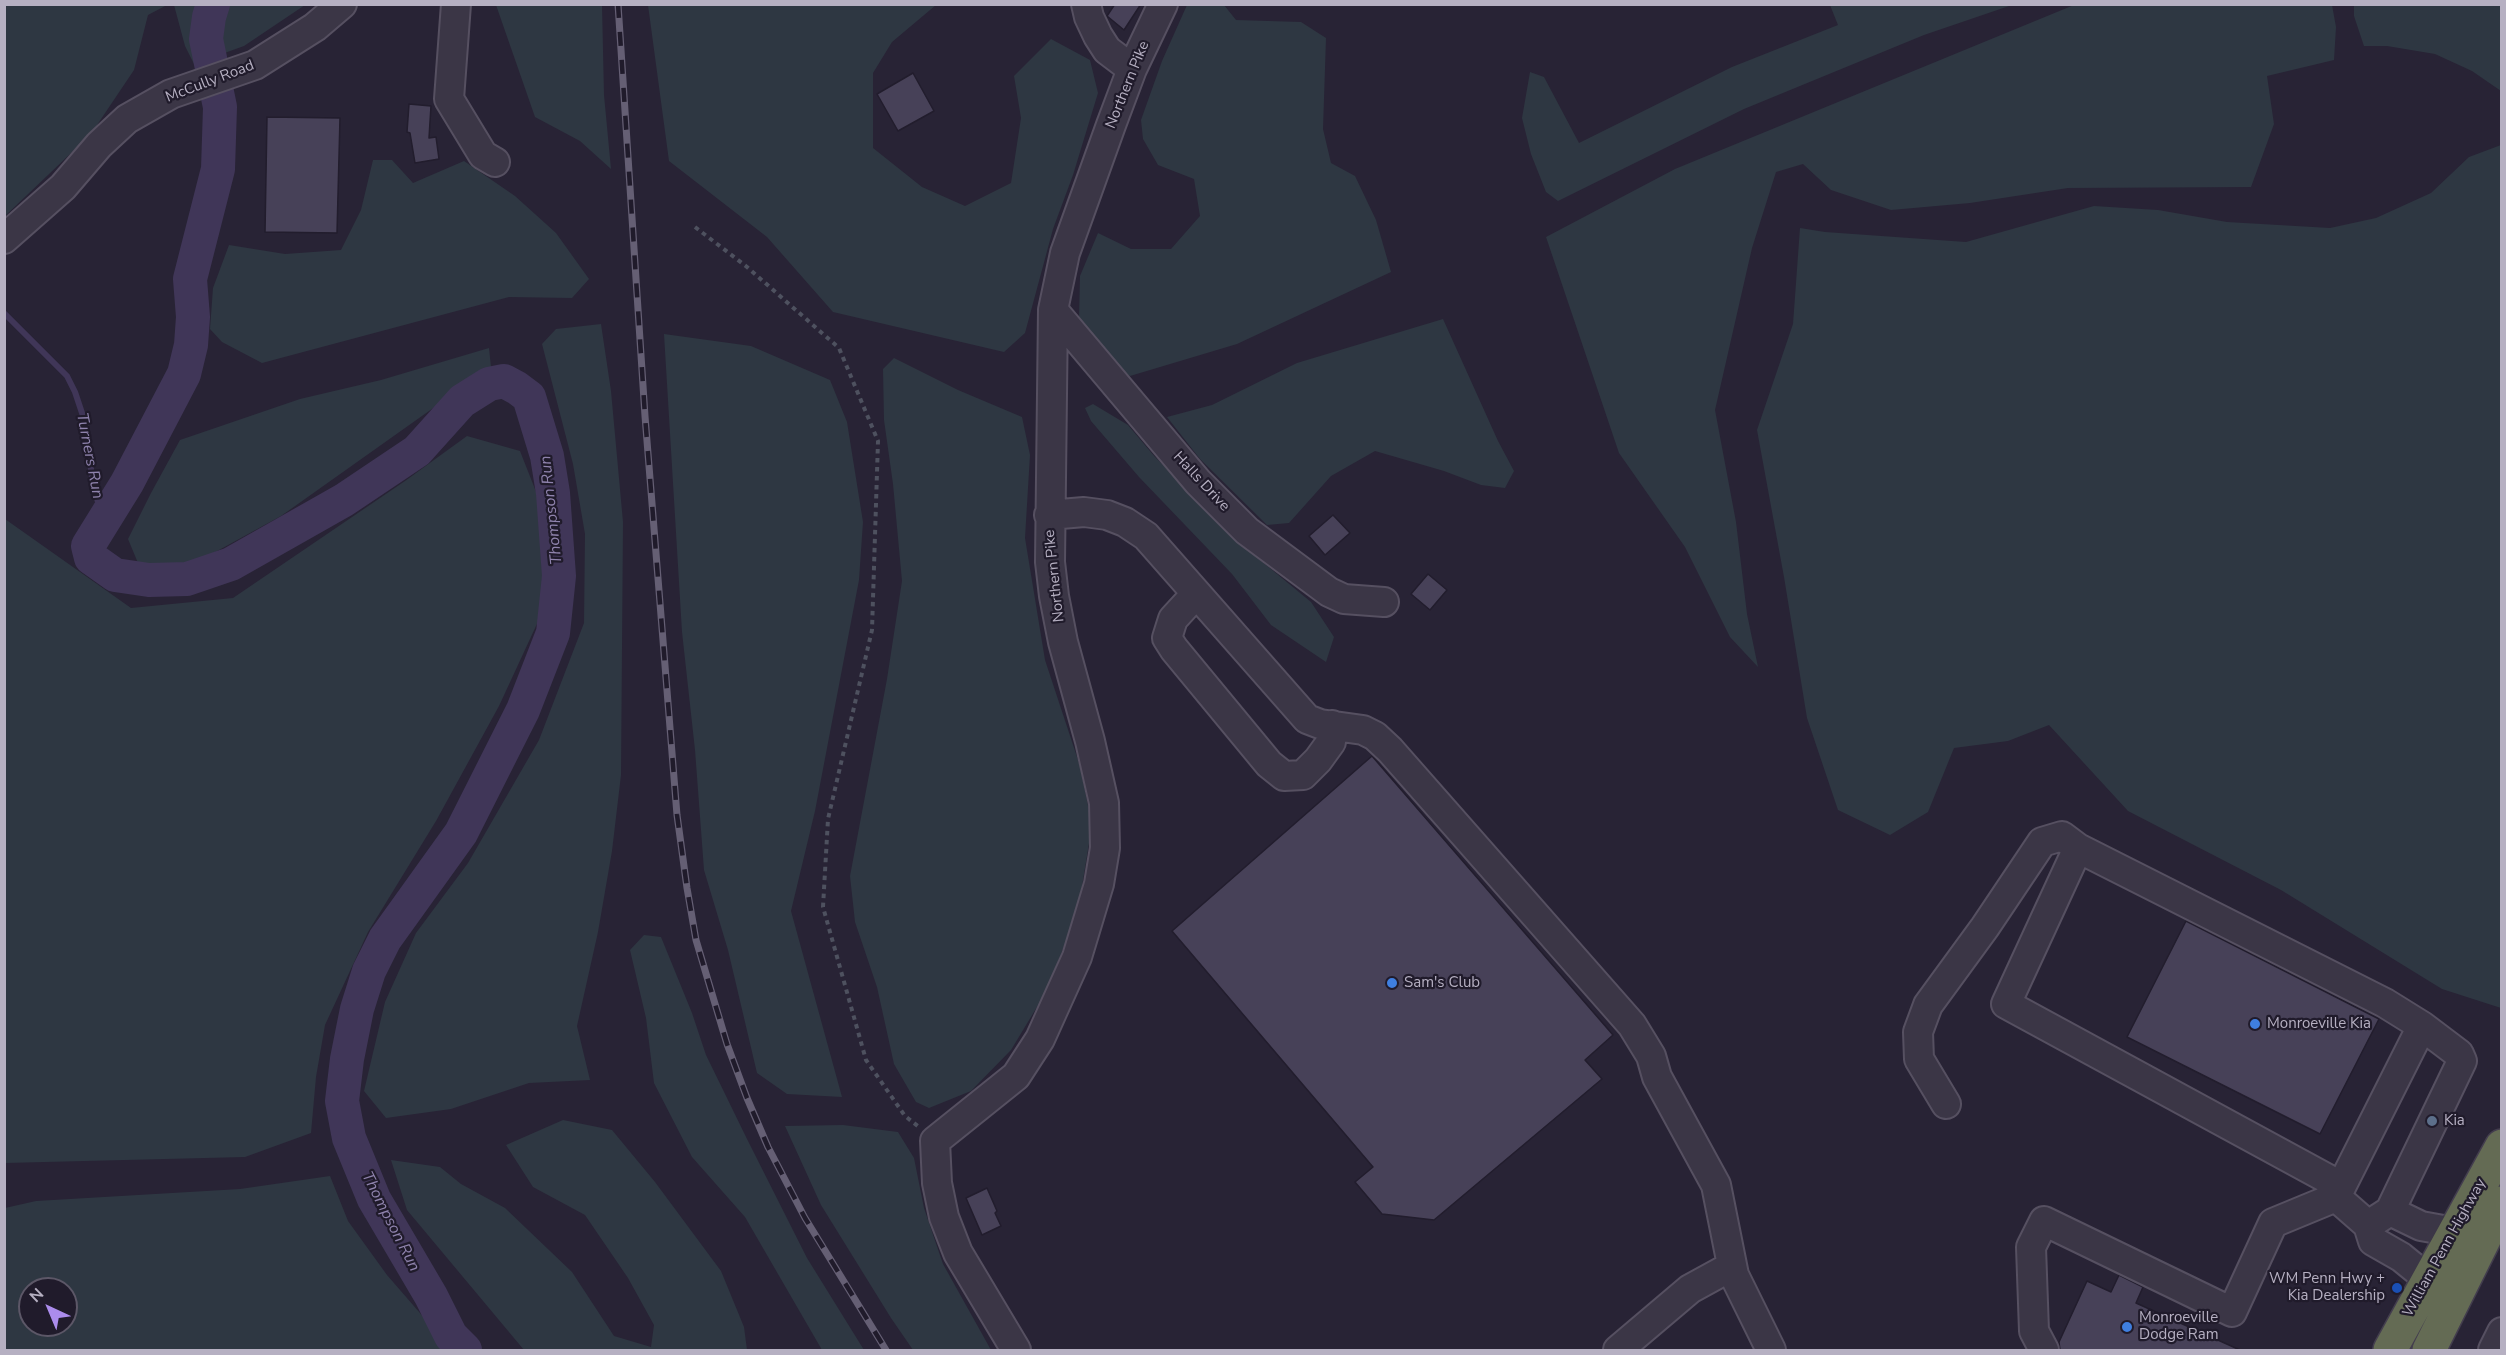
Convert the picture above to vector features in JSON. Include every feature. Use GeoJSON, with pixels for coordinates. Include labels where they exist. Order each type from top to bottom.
{"type":"FeatureCollection","features":[{"type":"Feature","properties":{"kind":"highway","name":"William Penn Highway"},"geometry":{"type":"LineString","coordinates":[[2390,1350],[2502,1146]]}},
{"type":"Feature","properties":{"kind":"highway","name":"William Penn Highway"},"geometry":{"type":"LineString","coordinates":[[2429,1350],[2502,1203]]}},
{"type":"Feature","properties":{"kind":"street","name":"McCully Road"},"geometry":{"type":"LineString","coordinates":[[4,239],[63,187],[99,145],[127,119],[171,94],[255,66],[315,27],[342,4]]}},
{"type":"Feature","properties":{"kind":"street"},"geometry":{"type":"LineString","coordinates":[[456,4],[449,99],[483,155],[495,162]]}},
{"type":"Feature","properties":{"kind":"street"},"geometry":{"type":"LineString","coordinates":[[1086,4],[1089,17],[1107,50],[1132,69]]}},
{"type":"Feature","properties":{"kind":"street","name":"Northern Pike"},"geometry":{"type":"LineString","coordinates":[[1016,1350],[958,1253],[944,1217],[937,1183],[935,1141],[1016,1076],[1040,1039],[1077,957],[1099,884],[1105,848],[1104,803],[1056,614],[1050,562],[1053,310],[1065,253],[1132,69],[1163,4]]}},
{"type":"Feature","properties":{"kind":"street","name":"Halls Drive"},"geometry":{"type":"LineString","coordinates":[[1053,310],[1198,482],[1247,531],[1329,592],[1344,599],[1384,602]]}},
{"type":"Feature","properties":{"kind":"street"},"geometry":{"type":"LineString","coordinates":[[1049,515],[1084,512],[1107,515],[1125,522],[1146,536],[1307,719],[1320,724],[1363,730],[1375,736],[1390,750],[1632,1025],[1651,1056],[1658,1077],[1716,1185],[1732,1266],[1771,1350]]}},
{"type":"Feature","properties":{"kind":"street"},"geometry":{"type":"LineString","coordinates":[[1196,594],[1173,619],[1167,638],[1269,764],[1284,776],[1303,776],[1331,742],[1332,725]]}},
{"type":"Feature","properties":{"kind":"street"},"geometry":{"type":"LineString","coordinates":[[1946,1104],[1919,1059],[1918,1032],[1928,1005],[1985,927],[2042,842],[2062,836],[2078,848],[2385,1003],[2422,1026],[2459,1054],[2462,1061],[2379,1218],[2373,1241],[2401,1257],[2428,1279]]}},
{"type":"Feature","properties":{"kind":"street"},"geometry":{"type":"LineString","coordinates":[[2078,848],[2006,1004],[2328,1179],[2337,1197],[2379,1218],[2454,1232]]}},
{"type":"Feature","properties":{"kind":"street"},"geometry":{"type":"LineString","coordinates":[[2044,1350],[2034,1331],[2031,1247],[2044,1221],[2232,1312],[2272,1222],[2337,1197],[2422,1026]]}},
{"type":"Feature","properties":{"kind":"street"},"geometry":{"type":"LineString","coordinates":[[1618,1350],[1690,1289],[1732,1266]]}},
{"type":"Feature","properties":{"kind":"street"},"geometry":{"type":"LineString","coordinates":[[2493,1350],[2502,1332]]}},
{"type":"Feature","properties":{"kind":"path"},"geometry":{"type":"LineString","coordinates":[[695,227],[747,267],[839,348],[878,441],[872,630],[828,819],[823,908],[866,1060],[905,1116]]}},
{"type":"Feature","properties":{"kind":"shaded area"},"geometry":{"type":"Polygon","coordinates":[[[174,4],[305,5],[244,46],[194,64],[185,46],[174,4]]]}},
{"type":"Feature","properties":{"kind":"shaded area"},"geometry":{"type":"Polygon","coordinates":[[[5,5],[167,5],[148,15],[134,70],[91,134],[5,216],[5,5]]]}},
{"type":"Feature","properties":{"kind":"shaded area"},"geometry":{"type":"Polygon","coordinates":[[[496,5],[602,5],[604,95],[611,169],[580,141],[535,117],[496,5]]]}},
{"type":"Feature","properties":{"kind":"shaded area"},"geometry":{"type":"Polygon","coordinates":[[[648,5],[936,5],[892,42],[873,73],[873,148],[922,187],[965,206],[1011,183],[1021,118],[1014,76],[1051,39],[1090,60],[1098,93],[1073,175],[1053,229],[1025,333],[1004,352],[833,312],[767,237],[669,161],[648,5]]]}},
{"type":"Feature","properties":{"kind":"shaded area"},"geometry":{"type":"Polygon","coordinates":[[[1187,5],[1224,5],[1236,20],[1301,22],[1326,38],[1323,129],[1331,163],[1355,176],[1376,220],[1391,272],[1237,344],[1130,376],[1109,363],[1079,319],[1080,276],[1098,233],[1131,249],[1171,249],[1200,216],[1194,179],[1158,165],[1143,139],[1141,120],[1162,61],[1187,5]]]}},
{"type":"Feature","properties":{"kind":"shaded area"},"geometry":{"type":"Polygon","coordinates":[[[1830,5],[2012,5],[1924,35],[1744,109],[1558,201],[1546,192],[1531,154],[1522,118],[1530,72],[1544,77],[1579,143],[1732,67],[1838,25],[1830,5]]]}},
{"type":"Feature","properties":{"kind":"shaded area"},"geometry":{"type":"Polygon","coordinates":[[[2074,5],[2332,5],[2336,27],[2334,60],[2267,76],[2274,124],[2251,187],[2068,188],[1970,203],[1891,210],[1831,190],[1803,164],[1776,172],[1752,248],[1715,410],[1736,522],[1747,614],[1758,667],[1730,637],[1685,547],[1619,453],[1546,237],[1675,169],[2074,5]]]}},
{"type":"Feature","properties":{"kind":"shaded area"},"geometry":{"type":"Polygon","coordinates":[[[2354,5],[2500,5],[2501,91],[2472,71],[2435,54],[2387,46],[2364,46],[2354,16],[2354,5]]]}},
{"type":"Feature","properties":{"kind":"shaded area"},"geometry":{"type":"Polygon","coordinates":[[[2501,145],[2501,1008],[2442,989],[2281,890],[2128,811],[2049,725],[2008,741],[1954,748],[1928,812],[1890,835],[1838,810],[1807,718],[1757,430],[1793,324],[1800,228],[1825,232],[1966,242],[2094,206],[2158,210],[2227,222],[2330,228],[2376,218],[2431,193],[2469,157],[2501,145]]]}},
{"type":"Feature","properties":{"kind":"shaded area"},"geometry":{"type":"Polygon","coordinates":[[[373,160],[392,160],[413,183],[464,161],[515,196],[556,233],[589,279],[572,298],[509,297],[262,363],[222,342],[210,329],[213,288],[229,245],[285,254],[341,250],[361,210],[373,160]]]}},
{"type":"Feature","properties":{"kind":"shaded area"},"geometry":{"type":"Polygon","coordinates":[[[1443,319],[1498,441],[1514,471],[1505,488],[1481,485],[1444,471],[1375,451],[1331,476],[1289,523],[1267,525],[1200,459],[1167,417],[1212,405],[1297,363],[1443,319]]]}},
{"type":"Feature","properties":{"kind":"shaded area"},"geometry":{"type":"Polygon","coordinates":[[[601,324],[611,391],[623,522],[621,775],[612,851],[598,932],[577,1026],[590,1080],[529,1083],[451,1109],[386,1118],[364,1091],[385,1002],[416,933],[468,863],[539,740],[584,623],[585,534],[573,464],[542,344],[556,329],[601,324]]]}},
{"type":"Feature","properties":{"kind":"shaded area"},"geometry":{"type":"Polygon","coordinates":[[[664,334],[751,346],[830,380],[847,422],[863,522],[859,580],[815,811],[791,911],[842,1097],[787,1094],[757,1073],[728,950],[704,870],[695,750],[682,632],[664,334]]]}},
{"type":"Feature","properties":{"kind":"shaded area"},"geometry":{"type":"Polygon","coordinates":[[[489,348],[491,367],[281,516],[188,567],[138,563],[128,539],[180,440],[300,399],[381,380],[489,348]]]}},
{"type":"Feature","properties":{"kind":"shaded area"},"geometry":{"type":"Polygon","coordinates":[[[894,358],[958,390],[1022,417],[1030,455],[1025,538],[1045,660],[1080,766],[1092,825],[1078,911],[1046,992],[1011,1050],[971,1091],[929,1108],[916,1102],[894,1064],[877,987],[855,922],[850,876],[887,679],[902,581],[893,484],[884,420],[883,369],[894,358]]]}},
{"type":"Feature","properties":{"kind":"shaded area"},"geometry":{"type":"Polygon","coordinates":[[[1093,404],[1128,425],[1155,457],[1254,555],[1311,602],[1334,637],[1326,662],[1271,625],[1232,574],[1139,477],[1091,421],[1085,408],[1093,404]]]}},
{"type":"Feature","properties":{"kind":"shaded area"},"geometry":{"type":"Polygon","coordinates":[[[467,436],[520,451],[544,512],[542,613],[499,706],[436,821],[368,932],[325,1025],[316,1077],[311,1133],[245,1157],[5,1163],[5,519],[131,608],[233,598],[467,436]]]}},
{"type":"Feature","properties":{"kind":"shaded area"},"geometry":{"type":"Polygon","coordinates":[[[644,935],[661,937],[692,1013],[706,1055],[747,1139],[807,1258],[864,1350],[822,1350],[745,1217],[692,1157],[654,1083],[646,1018],[630,950],[644,935]]]}},
{"type":"Feature","properties":{"kind":"shaded area"},"geometry":{"type":"Polygon","coordinates":[[[563,1120],[612,1130],[655,1182],[721,1271],[744,1327],[747,1350],[524,1350],[407,1210],[391,1160],[440,1167],[461,1184],[505,1208],[572,1272],[614,1336],[651,1347],[654,1325],[628,1278],[585,1215],[533,1187],[506,1145],[563,1120]]]}},
{"type":"Feature","properties":{"kind":"shaded area"},"geometry":{"type":"Polygon","coordinates":[[[843,1125],[898,1132],[914,1158],[924,1208],[943,1264],[991,1350],[913,1350],[891,1318],[821,1205],[785,1126],[843,1125]]]}},
{"type":"Feature","properties":{"kind":"shaded area"},"geometry":{"type":"Polygon","coordinates":[[[330,1176],[348,1221],[387,1275],[452,1350],[5,1350],[5,1208],[36,1201],[240,1189],[330,1176]]]}},
{"type":"Feature","properties":{"kind":"building"},"geometry":{"type":"Polygon","coordinates":[[[1115,4],[1141,4],[1124,30],[1107,16],[1115,4]]]}},
{"type":"Feature","properties":{"kind":"building"},"geometry":{"type":"Polygon","coordinates":[[[913,73],[934,111],[898,131],[877,94],[913,73]]]}},
{"type":"Feature","properties":{"kind":"building"},"geometry":{"type":"Polygon","coordinates":[[[409,104],[431,106],[429,138],[436,137],[439,159],[415,163],[410,133],[407,132],[409,104]]]}},
{"type":"Feature","properties":{"kind":"building"},"geometry":{"type":"Polygon","coordinates":[[[267,117],[340,118],[337,233],[265,232],[267,117]]]}},
{"type":"Feature","properties":{"kind":"building"},"geometry":{"type":"Polygon","coordinates":[[[1333,515],[1350,533],[1325,555],[1309,536],[1333,515]]]}},
{"type":"Feature","properties":{"kind":"building"},"geometry":{"type":"Polygon","coordinates":[[[1428,574],[1447,590],[1430,610],[1411,594],[1428,574]]]}},
{"type":"Feature","properties":{"kind":"building","name":"Sam's Club"},"geometry":{"type":"Polygon","coordinates":[[[1372,756],[1613,1035],[1585,1060],[1602,1079],[1434,1220],[1382,1214],[1355,1182],[1373,1167],[1172,931],[1372,756]]]}},
{"type":"Feature","properties":{"kind":"building","name":"Monroeville Kia"},"geometry":{"type":"Polygon","coordinates":[[[2186,921],[2379,1019],[2320,1134],[2127,1037],[2186,921]]]}},
{"type":"Feature","properties":{"kind":"building"},"geometry":{"type":"Polygon","coordinates":[[[987,1188],[1001,1226],[982,1235],[966,1198],[987,1188]]]}},
{"type":"Feature","properties":{"kind":"building","name":"Monroeville Dodge Ram"},"geometry":{"type":"Polygon","coordinates":[[[2119,1275],[2143,1287],[2136,1303],[2240,1350],[2060,1350],[2059,1342],[2087,1281],[2111,1292],[2119,1275]]]}},
{"type":"Feature","properties":{"kind":"waterway","name":"Thompson Run"},"geometry":{"type":"LineString","coordinates":[[213,4],[206,39],[220,107],[218,169],[190,279],[193,317],[191,345],[184,374],[127,483],[88,546],[91,558],[115,575],[149,580],[187,579],[231,564],[344,500],[417,451],[462,401],[489,384],[504,381],[529,397],[547,456],[553,493],[559,576],[553,633],[523,710],[461,833],[385,939],[369,971],[357,1009],[347,1059],[342,1101],[349,1138],[374,1199],[431,1296],[451,1336],[465,1350]]}},
{"type":"Feature","properties":{"kind":"waterway","name":"Turners Run"},"geometry":{"type":"LineString","coordinates":[[4,313],[67,376],[75,392],[85,422],[93,485],[103,519]]}},
{"type":"Feature","properties":{"kind":"railway"},"geometry":{"type":"LineString","coordinates":[[618,4],[645,416],[677,815],[696,940],[727,1044],[768,1147],[805,1218],[886,1350]]}},
{"type":"Feature","properties":{"kind":"place","name":"Sam's Club"},"geometry":{"type":"Point","coordinates":[1392,983]}},
{"type":"Feature","properties":{"kind":"place","name":"Monroeville Kia"},"geometry":{"type":"Point","coordinates":[2255,1024]}},
{"type":"Feature","properties":{"kind":"place","name":"Kia"},"geometry":{"type":"Point","coordinates":[2432,1121]}},
{"type":"Feature","properties":{"kind":"place","name":"WM Penn Hwy + Kia Dealership"},"geometry":{"type":"Point","coordinates":[2397,1288]}},
{"type":"Feature","properties":{"kind":"place","name":"Monroeville Dodge Ram"},"geometry":{"type":"Point","coordinates":[2127,1327]}}]}
